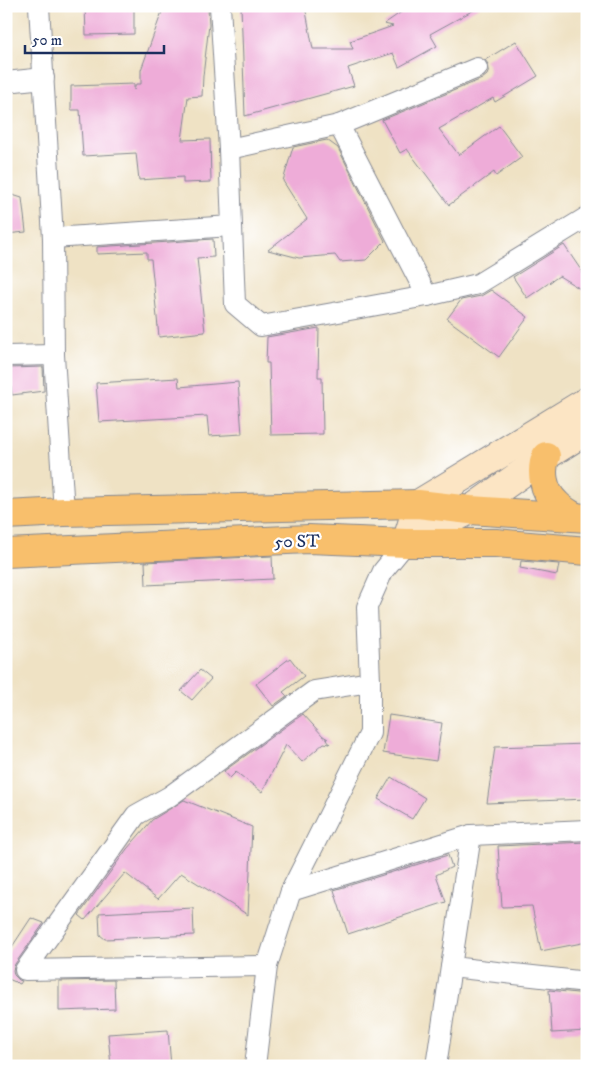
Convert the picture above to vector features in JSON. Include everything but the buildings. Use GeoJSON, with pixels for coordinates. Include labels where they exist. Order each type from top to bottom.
{"type":"FeatureCollection","features":[{"type":"Feature","properties":{"kind":"main road"},"geometry":{"type":"LineString","coordinates":[[546,456],[542,464],[543,475],[550,495],[556,504],[581,517]]}},
{"type":"Feature","properties":{"kind":"main road","name":"50 ST"},"geometry":{"type":"LineString","coordinates":[[6,515],[418,504],[470,510],[581,517]]}},
{"type":"Feature","properties":{"kind":"main road","name":"50 ST"},"geometry":{"type":"LineString","coordinates":[[6,553],[309,539],[406,543],[496,543],[587,552]]}},
{"type":"Feature","properties":{"kind":"street"},"geometry":{"type":"LineString","coordinates":[[39,6],[53,238],[54,355],[64,512]]}},
{"type":"Feature","properties":{"kind":"street"},"geometry":{"type":"LineString","coordinates":[[220,6],[229,149],[235,304],[261,326],[427,296],[478,284],[587,217]]}},
{"type":"Feature","properties":{"kind":"street"},"geometry":{"type":"LineString","coordinates":[[229,149],[339,125],[477,68]]}},
{"type":"Feature","properties":{"kind":"street"},"geometry":{"type":"LineString","coordinates":[[6,82],[44,78]]}},
{"type":"Feature","properties":{"kind":"street"},"geometry":{"type":"LineString","coordinates":[[339,125],[427,296]]}},
{"type":"Feature","properties":{"kind":"street"},"geometry":{"type":"LineString","coordinates":[[53,238],[232,226]]}},
{"type":"Feature","properties":{"kind":"street"},"geometry":{"type":"LineString","coordinates":[[6,356],[54,355]]}},
{"type":"Feature","properties":{"kind":"street"},"geometry":{"type":"LineString","coordinates":[[255,1066],[267,966],[290,891],[370,733],[367,607],[383,571],[406,543],[418,504],[587,401]]}},
{"type":"Feature","properties":{"kind":"street"},"geometry":{"type":"LineString","coordinates":[[406,543],[470,510],[546,456],[587,430]]}},
{"type":"Feature","properties":{"kind":"street"},"geometry":{"type":"LineString","coordinates":[[267,966],[25,970],[136,815],[170,796],[314,691],[370,682]]}},
{"type":"Feature","properties":{"kind":"street"},"geometry":{"type":"LineString","coordinates":[[290,891],[471,835],[587,830]]}},
{"type":"Feature","properties":{"kind":"street"},"geometry":{"type":"LineString","coordinates":[[436,1066],[471,835]]}},
{"type":"Feature","properties":{"kind":"street"},"geometry":{"type":"LineString","coordinates":[[451,968],[587,982]]}}]}
